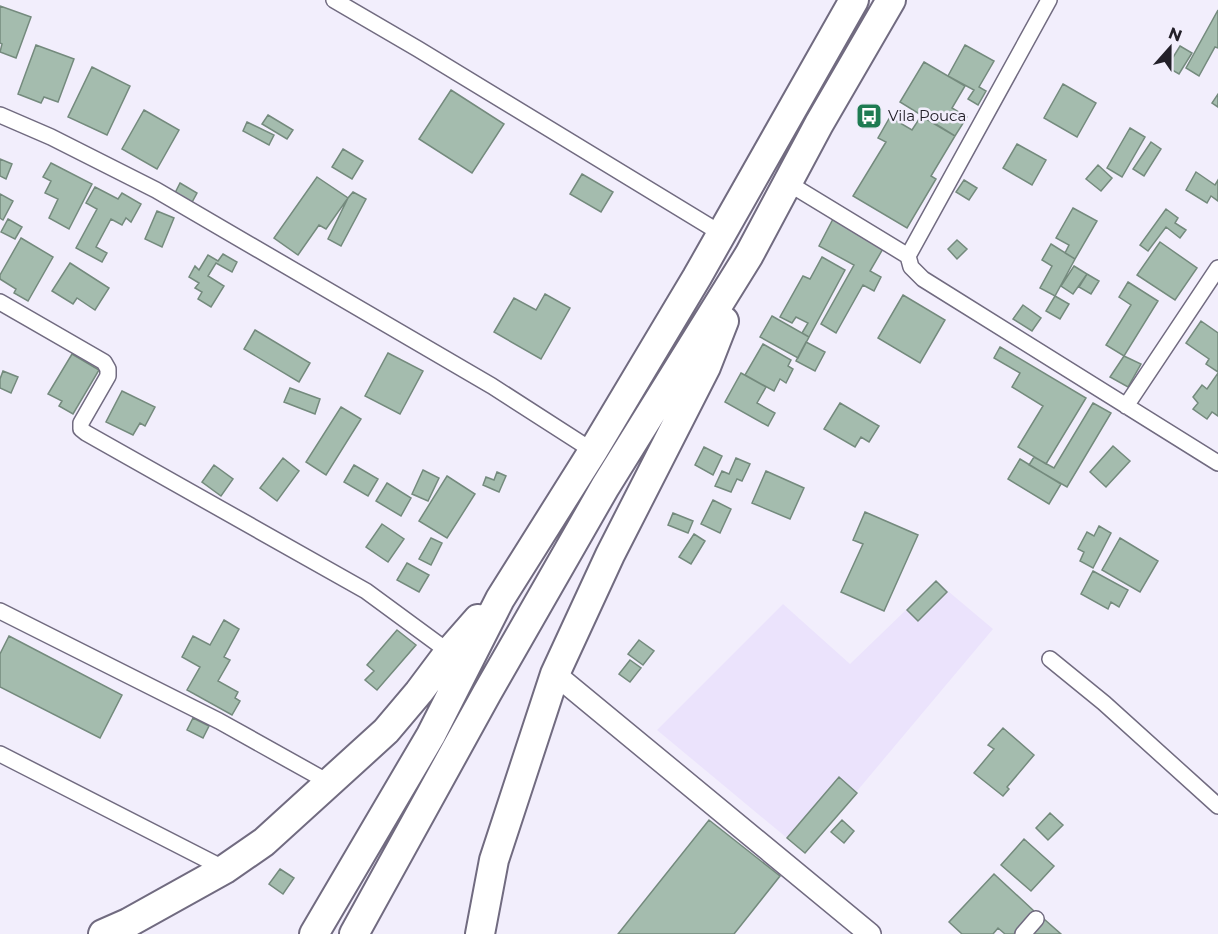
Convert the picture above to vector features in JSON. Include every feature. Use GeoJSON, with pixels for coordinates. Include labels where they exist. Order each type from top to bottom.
{"type":"FeatureCollection","features":[{"type":"Feature","properties":{"kind":"highway"},"geometry":{"type":"LineString","coordinates":[[314,934],[431,735],[500,599],[593,451],[722,234],[854,0]]}},
{"type":"Feature","properties":{"kind":"highway"},"geometry":{"type":"LineString","coordinates":[[354,934],[487,693],[605,487],[749,255],[819,124],[891,0]]}},
{"type":"Feature","properties":{"kind":"highway"},"geometry":{"type":"LineString","coordinates":[[480,934],[494,861],[555,674],[610,555],[706,367],[749,255]]}},
{"type":"Feature","properties":{"kind":"highway"},"geometry":{"type":"LineString","coordinates":[[103,934],[128,923],[225,869],[264,842],[386,731],[449,652],[500,599]]}},
{"type":"Feature","properties":{"kind":"street"},"geometry":{"type":"LineString","coordinates":[[334,0],[439,61],[722,234]]}},
{"type":"Feature","properties":{"kind":"street"},"geometry":{"type":"LineString","coordinates":[[908,256],[1049,0]]}},
{"type":"Feature","properties":{"kind":"street"},"geometry":{"type":"LineString","coordinates":[[0,115],[51,137],[156,190],[482,380],[593,451]]}},
{"type":"Feature","properties":{"kind":"street"},"geometry":{"type":"LineString","coordinates":[[788,183],[908,256],[911,267],[923,279],[1218,463]]}},
{"type":"Feature","properties":{"kind":"street"},"geometry":{"type":"LineString","coordinates":[[1126,406],[1218,268]]}},
{"type":"Feature","properties":{"kind":"street"},"geometry":{"type":"LineString","coordinates":[[0,302],[104,362],[108,369],[108,376],[81,423],[81,429],[86,433],[366,591],[449,652]]}},
{"type":"Feature","properties":{"kind":"street"},"geometry":{"type":"LineString","coordinates":[[0,611],[219,721],[330,783]]}},
{"type":"Feature","properties":{"kind":"street"},"geometry":{"type":"LineString","coordinates":[[1050,659],[1104,703],[1218,806]]}},
{"type":"Feature","properties":{"kind":"street"},"geometry":{"type":"LineString","coordinates":[[555,674],[870,934]]}},
{"type":"Feature","properties":{"kind":"street"},"geometry":{"type":"LineString","coordinates":[[0,754],[225,869]]}},
{"type":"Feature","properties":{"kind":"street"},"geometry":{"type":"LineString","coordinates":[[1023,934],[1036,919]]}},
{"type":"Feature","properties":{"kind":"shaded area"},"geometry":{"type":"Polygon","coordinates":[[[936,581],[993,629],[805,853],[657,730],[783,604],[850,664],[936,581]]]}},
{"type":"Feature","properties":{"kind":"building"},"geometry":{"type":"Polygon","coordinates":[[[0,6],[31,17],[16,58],[0,52],[2,44],[0,43],[0,6]]]}},
{"type":"Feature","properties":{"kind":"building"},"geometry":{"type":"Polygon","coordinates":[[[1218,10],[1218,48],[1215,47],[1199,76],[1186,68],[1218,10]]]}},
{"type":"Feature","properties":{"kind":"building"},"geometry":{"type":"Polygon","coordinates":[[[36,45],[74,59],[58,102],[44,97],[41,103],[18,94],[36,45]]]}},
{"type":"Feature","properties":{"kind":"building"},"geometry":{"type":"Polygon","coordinates":[[[965,45],[994,61],[979,87],[986,91],[978,105],[968,99],[974,90],[948,76],[965,45]]]}},
{"type":"Feature","properties":{"kind":"building"},"geometry":{"type":"Polygon","coordinates":[[[1180,46],[1192,53],[1179,74],[1167,67],[1180,46]]]}},
{"type":"Feature","properties":{"kind":"building"},"geometry":{"type":"Polygon","coordinates":[[[924,62],[965,86],[952,108],[967,117],[955,136],[900,102],[924,62]]]}},
{"type":"Feature","properties":{"kind":"building"},"geometry":{"type":"Polygon","coordinates":[[[92,67],[130,86],[107,135],[68,117],[92,67]]]}},
{"type":"Feature","properties":{"kind":"building"},"geometry":{"type":"Polygon","coordinates":[[[1063,84],[1096,103],[1077,137],[1044,118],[1063,84]]]}},
{"type":"Feature","properties":{"kind":"building"},"geometry":{"type":"Polygon","coordinates":[[[451,90],[504,124],[472,173],[419,139],[451,90]]]}},
{"type":"Feature","properties":{"kind":"building"},"geometry":{"type":"Polygon","coordinates":[[[1218,94],[1218,107],[1212,103],[1218,94]]]}},
{"type":"Feature","properties":{"kind":"building"},"geometry":{"type":"Polygon","coordinates":[[[144,110],[179,130],[157,169],[122,149],[144,110]]]}},
{"type":"Feature","properties":{"kind":"building"},"geometry":{"type":"Polygon","coordinates":[[[268,115],[293,130],[287,139],[262,124],[268,115]]]}},
{"type":"Feature","properties":{"kind":"building"},"geometry":{"type":"Polygon","coordinates":[[[921,116],[955,136],[931,176],[936,179],[907,228],[853,196],[886,142],[878,138],[890,117],[912,130],[921,116]]]}},
{"type":"Feature","properties":{"kind":"building"},"geometry":{"type":"Polygon","coordinates":[[[247,122],[274,135],[269,145],[243,131],[247,122]]]}},
{"type":"Feature","properties":{"kind":"building"},"geometry":{"type":"Polygon","coordinates":[[[1130,128],[1145,137],[1122,177],[1107,168],[1130,128]]]}},
{"type":"Feature","properties":{"kind":"building"},"geometry":{"type":"Polygon","coordinates":[[[1151,142],[1161,149],[1144,176],[1133,169],[1151,142]]]}},
{"type":"Feature","properties":{"kind":"building"},"geometry":{"type":"Polygon","coordinates":[[[1017,144],[1046,160],[1032,185],[1003,168],[1017,144]]]}},
{"type":"Feature","properties":{"kind":"building"},"geometry":{"type":"Polygon","coordinates":[[[343,149],[363,161],[352,179],[332,167],[343,149]]]}},
{"type":"Feature","properties":{"kind":"building"},"geometry":{"type":"Polygon","coordinates":[[[0,159],[12,164],[6,179],[0,176],[0,159]]]}},
{"type":"Feature","properties":{"kind":"building"},"geometry":{"type":"Polygon","coordinates":[[[51,163],[92,184],[69,229],[49,218],[58,199],[45,193],[51,181],[43,177],[51,163]]]}},
{"type":"Feature","properties":{"kind":"building"},"geometry":{"type":"Polygon","coordinates":[[[1098,165],[1112,178],[1101,191],[1086,179],[1098,165]]]}},
{"type":"Feature","properties":{"kind":"building"},"geometry":{"type":"Polygon","coordinates":[[[1196,172],[1215,185],[1218,180],[1218,201],[1211,196],[1207,203],[1186,190],[1196,172]]]}},
{"type":"Feature","properties":{"kind":"building"},"geometry":{"type":"Polygon","coordinates":[[[582,174],[613,192],[601,212],[570,194],[582,174]]]}},
{"type":"Feature","properties":{"kind":"building"},"geometry":{"type":"Polygon","coordinates":[[[317,177],[348,198],[326,229],[319,225],[298,255],[274,238],[317,177]]]}},
{"type":"Feature","properties":{"kind":"building"},"geometry":{"type":"Polygon","coordinates":[[[964,180],[977,188],[969,200],[956,192],[964,180]]]}},
{"type":"Feature","properties":{"kind":"building"},"geometry":{"type":"Polygon","coordinates":[[[180,183],[197,193],[190,206],[173,197],[180,183]]]}},
{"type":"Feature","properties":{"kind":"building"},"geometry":{"type":"Polygon","coordinates":[[[95,187],[118,199],[122,193],[141,204],[131,222],[126,218],[122,225],[111,219],[96,247],[107,253],[102,262],[76,248],[97,209],[86,203],[95,187]]]}},
{"type":"Feature","properties":{"kind":"building"},"geometry":{"type":"Polygon","coordinates":[[[353,192],[366,199],[341,246],[328,239],[353,192]]]}},
{"type":"Feature","properties":{"kind":"building"},"geometry":{"type":"Polygon","coordinates":[[[0,194],[13,201],[3,220],[0,218],[0,194]]]}},
{"type":"Feature","properties":{"kind":"building"},"geometry":{"type":"Polygon","coordinates":[[[1073,208],[1097,221],[1075,259],[1065,253],[1069,245],[1056,238],[1073,208]]]}},
{"type":"Feature","properties":{"kind":"building"},"geometry":{"type":"Polygon","coordinates":[[[1166,209],[1178,218],[1175,223],[1186,230],[1180,238],[1166,227],[1148,251],[1140,245],[1166,209]]]}},
{"type":"Feature","properties":{"kind":"building"},"geometry":{"type":"Polygon","coordinates":[[[157,211],[174,218],[162,247],[145,239],[157,211]]]}},
{"type":"Feature","properties":{"kind":"building"},"geometry":{"type":"Polygon","coordinates":[[[8,219],[22,227],[15,239],[1,232],[8,219]]]}},
{"type":"Feature","properties":{"kind":"building"},"geometry":{"type":"Polygon","coordinates":[[[833,219],[884,247],[870,271],[881,277],[874,291],[863,285],[836,333],[821,324],[854,265],[819,246],[833,219]]]}},
{"type":"Feature","properties":{"kind":"building"},"geometry":{"type":"Polygon","coordinates":[[[21,238],[53,257],[28,301],[14,293],[16,289],[0,279],[0,275],[21,238]]]}},
{"type":"Feature","properties":{"kind":"building"},"geometry":{"type":"Polygon","coordinates":[[[957,240],[967,249],[957,259],[948,249],[957,240]]]}},
{"type":"Feature","properties":{"kind":"building"},"geometry":{"type":"Polygon","coordinates":[[[1160,242],[1197,268],[1175,300],[1137,275],[1160,242]]]}},
{"type":"Feature","properties":{"kind":"building"},"geometry":{"type":"Polygon","coordinates":[[[1051,244],[1075,259],[1055,296],[1040,288],[1052,266],[1042,260],[1051,244]]]}},
{"type":"Feature","properties":{"kind":"building"},"geometry":{"type":"Polygon","coordinates":[[[223,254],[237,262],[232,272],[216,263],[208,276],[224,286],[211,307],[198,299],[202,292],[195,288],[199,283],[189,277],[195,266],[199,270],[208,255],[218,261],[223,254]]]}},
{"type":"Feature","properties":{"kind":"building"},"geometry":{"type":"Polygon","coordinates":[[[822,257],[845,270],[809,337],[802,333],[808,323],[796,317],[792,323],[780,317],[803,276],[810,279],[822,257]]]}},
{"type":"Feature","properties":{"kind":"building"},"geometry":{"type":"Polygon","coordinates":[[[70,263],[109,288],[95,310],[77,298],[73,304],[52,291],[70,263]]]}},
{"type":"Feature","properties":{"kind":"building"},"geometry":{"type":"Polygon","coordinates":[[[1074,266],[1087,274],[1073,294],[1061,286],[1074,266]]]}},
{"type":"Feature","properties":{"kind":"building"},"geometry":{"type":"Polygon","coordinates":[[[1087,274],[1099,281],[1091,294],[1079,287],[1087,274]]]}},
{"type":"Feature","properties":{"kind":"building"},"geometry":{"type":"Polygon","coordinates":[[[1128,282],[1158,301],[1124,356],[1106,345],[1131,305],[1119,297],[1128,282]]]}},
{"type":"Feature","properties":{"kind":"building"},"geometry":{"type":"Polygon","coordinates":[[[545,294],[570,308],[541,359],[494,332],[514,298],[536,310],[545,294]]]}},
{"type":"Feature","properties":{"kind":"building"},"geometry":{"type":"Polygon","coordinates":[[[903,295],[945,320],[920,363],[878,338],[903,295]]]}},
{"type":"Feature","properties":{"kind":"building"},"geometry":{"type":"Polygon","coordinates":[[[1055,296],[1069,304],[1060,319],[1046,311],[1055,296]]]}},
{"type":"Feature","properties":{"kind":"building"},"geometry":{"type":"Polygon","coordinates":[[[1023,305],[1041,318],[1032,331],[1013,319],[1023,305]]]}},
{"type":"Feature","properties":{"kind":"building"},"geometry":{"type":"Polygon","coordinates":[[[772,316],[809,337],[798,358],[760,337],[772,316]]]}},
{"type":"Feature","properties":{"kind":"building"},"geometry":{"type":"Polygon","coordinates":[[[1201,321],[1218,333],[1218,372],[1206,364],[1209,359],[1186,343],[1201,321]]]}},
{"type":"Feature","properties":{"kind":"building"},"geometry":{"type":"Polygon","coordinates":[[[255,330],[310,363],[299,382],[244,349],[255,330]]]}},
{"type":"Feature","properties":{"kind":"building"},"geometry":{"type":"Polygon","coordinates":[[[806,342],[825,352],[815,371],[796,361],[806,342]]]}},
{"type":"Feature","properties":{"kind":"building"},"geometry":{"type":"Polygon","coordinates":[[[763,344],[791,360],[788,366],[793,369],[786,383],[780,379],[774,391],[745,375],[763,344]]]}},
{"type":"Feature","properties":{"kind":"building"},"geometry":{"type":"Polygon","coordinates":[[[1000,347],[1086,398],[1046,464],[1018,447],[1043,406],[1012,387],[1020,373],[994,358],[1000,347]]]}},
{"type":"Feature","properties":{"kind":"building"},"geometry":{"type":"Polygon","coordinates":[[[388,353],[423,371],[400,414],[365,396],[388,353]]]}},
{"type":"Feature","properties":{"kind":"building"},"geometry":{"type":"Polygon","coordinates":[[[72,354],[99,370],[73,414],[59,406],[62,401],[48,394],[72,354]]]}},
{"type":"Feature","properties":{"kind":"building"},"geometry":{"type":"Polygon","coordinates":[[[1124,356],[1141,364],[1128,387],[1110,377],[1124,356]]]}},
{"type":"Feature","properties":{"kind":"building"},"geometry":{"type":"Polygon","coordinates":[[[3,371],[18,377],[11,393],[0,388],[3,371]]]}},
{"type":"Feature","properties":{"kind":"building"},"geometry":{"type":"Polygon","coordinates":[[[741,373],[766,387],[757,403],[775,413],[768,426],[725,402],[741,373]]]}},
{"type":"Feature","properties":{"kind":"building"},"geometry":{"type":"Polygon","coordinates":[[[1218,373],[1218,416],[1212,412],[1207,419],[1193,409],[1198,403],[1193,397],[1202,385],[1207,389],[1218,373]]]}},
{"type":"Feature","properties":{"kind":"building"},"geometry":{"type":"Polygon","coordinates":[[[290,388],[320,399],[315,414],[284,402],[290,388]]]}},
{"type":"Feature","properties":{"kind":"building"},"geometry":{"type":"Polygon","coordinates":[[[122,391],[155,407],[145,426],[140,423],[133,435],[106,422],[122,391]]]}},
{"type":"Feature","properties":{"kind":"building"},"geometry":{"type":"Polygon","coordinates":[[[840,403],[879,426],[869,442],[861,437],[855,447],[824,429],[840,403]]]}},
{"type":"Feature","properties":{"kind":"building"},"geometry":{"type":"Polygon","coordinates":[[[1093,403],[1111,413],[1067,487],[1029,465],[1034,457],[1054,468],[1093,403]]]}},
{"type":"Feature","properties":{"kind":"building"},"geometry":{"type":"Polygon","coordinates":[[[341,407],[361,419],[326,475],[306,462],[341,407]]]}},
{"type":"Feature","properties":{"kind":"building"},"geometry":{"type":"Polygon","coordinates":[[[1113,446],[1130,461],[1106,487],[1090,472],[1113,446]]]}},
{"type":"Feature","properties":{"kind":"building"},"geometry":{"type":"Polygon","coordinates":[[[704,447],[722,456],[713,475],[695,465],[704,447]]]}},
{"type":"Feature","properties":{"kind":"building"},"geometry":{"type":"Polygon","coordinates":[[[283,458],[299,471],[277,501],[260,488],[283,458]]]}},
{"type":"Feature","properties":{"kind":"building"},"geometry":{"type":"Polygon","coordinates":[[[736,458],[750,464],[742,481],[737,479],[731,492],[715,486],[722,471],[729,474],[736,458]]]}},
{"type":"Feature","properties":{"kind":"building"},"geometry":{"type":"Polygon","coordinates":[[[1020,459],[1061,484],[1049,504],[1008,479],[1020,459]]]}},
{"type":"Feature","properties":{"kind":"building"},"geometry":{"type":"Polygon","coordinates":[[[214,465],[233,479],[221,496],[202,482],[214,465]]]}},
{"type":"Feature","properties":{"kind":"building"},"geometry":{"type":"Polygon","coordinates":[[[354,465],[378,479],[368,496],[344,482],[354,465]]]}},
{"type":"Feature","properties":{"kind":"building"},"geometry":{"type":"Polygon","coordinates":[[[423,470],[439,478],[428,501],[412,494],[423,470]]]}},
{"type":"Feature","properties":{"kind":"building"},"geometry":{"type":"Polygon","coordinates":[[[766,471],[804,488],[790,519],[752,503],[766,471]]]}},
{"type":"Feature","properties":{"kind":"building"},"geometry":{"type":"Polygon","coordinates":[[[497,472],[506,476],[499,492],[483,485],[486,477],[494,480],[497,472]]]}},
{"type":"Feature","properties":{"kind":"building"},"geometry":{"type":"Polygon","coordinates":[[[447,476],[475,494],[447,538],[419,521],[447,476]]]}},
{"type":"Feature","properties":{"kind":"building"},"geometry":{"type":"Polygon","coordinates":[[[387,483],[411,498],[401,516],[376,501],[387,483]]]}},
{"type":"Feature","properties":{"kind":"building"},"geometry":{"type":"Polygon","coordinates":[[[713,500],[731,509],[720,533],[701,524],[713,500]]]}},
{"type":"Feature","properties":{"kind":"building"},"geometry":{"type":"Polygon","coordinates":[[[865,512],[918,535],[884,611],[841,592],[863,544],[853,540],[865,512]]]}},
{"type":"Feature","properties":{"kind":"building"},"geometry":{"type":"Polygon","coordinates":[[[673,513],[693,521],[688,533],[668,525],[673,513]]]}},
{"type":"Feature","properties":{"kind":"building"},"geometry":{"type":"Polygon","coordinates":[[[382,524],[404,539],[388,562],[366,547],[382,524]]]}},
{"type":"Feature","properties":{"kind":"building"},"geometry":{"type":"Polygon","coordinates":[[[1099,526],[1111,533],[1093,568],[1080,561],[1084,552],[1078,549],[1087,532],[1094,536],[1099,526]]]}},
{"type":"Feature","properties":{"kind":"building"},"geometry":{"type":"Polygon","coordinates":[[[694,534],[705,541],[691,564],[679,557],[694,534]]]}},
{"type":"Feature","properties":{"kind":"building"},"geometry":{"type":"Polygon","coordinates":[[[431,538],[442,543],[431,565],[419,559],[431,538]]]}},
{"type":"Feature","properties":{"kind":"building"},"geometry":{"type":"Polygon","coordinates":[[[1120,538],[1158,561],[1140,592],[1102,570],[1120,538]]]}},
{"type":"Feature","properties":{"kind":"building"},"geometry":{"type":"Polygon","coordinates":[[[407,563],[429,575],[419,592],[397,580],[407,563]]]}},
{"type":"Feature","properties":{"kind":"building"},"geometry":{"type":"Polygon","coordinates":[[[1093,571],[1128,590],[1119,607],[1111,602],[1108,609],[1081,594],[1093,571]]]}},
{"type":"Feature","properties":{"kind":"building"},"geometry":{"type":"Polygon","coordinates":[[[936,581],[947,592],[918,621],[907,610],[936,581]]]}},
{"type":"Feature","properties":{"kind":"building"},"geometry":{"type":"Polygon","coordinates":[[[224,620],[239,629],[224,657],[230,660],[218,681],[238,692],[235,698],[240,701],[232,715],[187,690],[200,667],[182,657],[193,636],[210,645],[224,620]]]}},
{"type":"Feature","properties":{"kind":"building"},"geometry":{"type":"Polygon","coordinates":[[[397,630],[416,645],[377,690],[365,680],[374,671],[367,665],[397,630]]]}},
{"type":"Feature","properties":{"kind":"building"},"geometry":{"type":"Polygon","coordinates":[[[9,636],[122,695],[100,738],[0,687],[0,654],[9,636]]]}},
{"type":"Feature","properties":{"kind":"building"},"geometry":{"type":"Polygon","coordinates":[[[639,640],[654,651],[643,665],[628,654],[639,640]]]}},
{"type":"Feature","properties":{"kind":"building"},"geometry":{"type":"Polygon","coordinates":[[[630,660],[641,668],[630,682],[619,674],[630,660]]]}},
{"type":"Feature","properties":{"kind":"building"},"geometry":{"type":"Polygon","coordinates":[[[193,718],[209,726],[203,738],[187,730],[193,718]]]}},
{"type":"Feature","properties":{"kind":"building"},"geometry":{"type":"Polygon","coordinates":[[[1003,728],[1034,755],[1007,787],[1009,789],[1003,796],[974,773],[994,749],[988,745],[1003,728]]]}},
{"type":"Feature","properties":{"kind":"building"},"geometry":{"type":"Polygon","coordinates":[[[839,777],[857,793],[805,853],[787,838],[839,777]]]}},
{"type":"Feature","properties":{"kind":"building"},"geometry":{"type":"Polygon","coordinates":[[[1050,813],[1063,825],[1048,840],[1036,828],[1050,813]]]}},
{"type":"Feature","properties":{"kind":"building"},"geometry":{"type":"Polygon","coordinates":[[[709,820],[780,876],[734,934],[618,934],[709,820]]]}},
{"type":"Feature","properties":{"kind":"building"},"geometry":{"type":"Polygon","coordinates":[[[842,820],[854,831],[844,843],[831,832],[842,820]]]}},
{"type":"Feature","properties":{"kind":"building"},"geometry":{"type":"Polygon","coordinates":[[[1024,839],[1054,866],[1031,891],[1001,865],[1024,839]]]}},
{"type":"Feature","properties":{"kind":"building"},"geometry":{"type":"Polygon","coordinates":[[[280,869],[294,878],[283,894],[269,884],[280,869]]]}},
{"type":"Feature","properties":{"kind":"building"},"geometry":{"type":"Polygon","coordinates":[[[994,874],[1034,911],[1014,934],[1005,934],[998,928],[993,934],[962,934],[949,922],[994,874]]]}},
{"type":"Feature","properties":{"kind":"building"},"geometry":{"type":"Polygon","coordinates":[[[1044,919],[1061,934],[1032,934],[1044,919]]]}},
{"type":"Feature","properties":{"kind":"place","name":"Vila Pouca"},"geometry":{"type":"Point","coordinates":[869,116]}}]}
